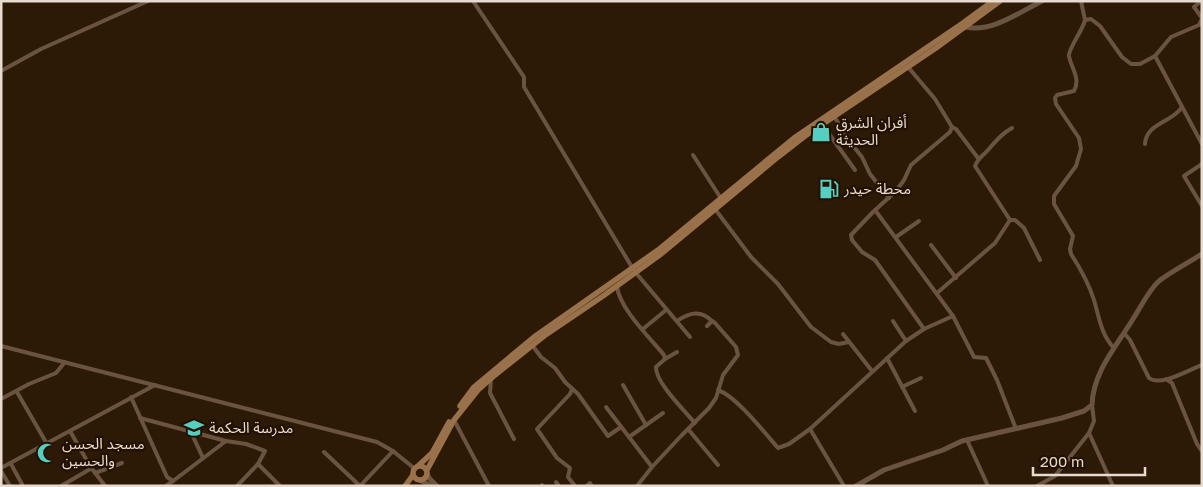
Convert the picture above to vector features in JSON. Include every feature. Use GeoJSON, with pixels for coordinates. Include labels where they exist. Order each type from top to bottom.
{"type":"FeatureCollection","features":[{"type":"Feature","properties":{"kind":"main road"},"geometry":{"type":"LineString","coordinates":[[804,134],[834,116],[878,84],[908,67],[964,25],[986,4],[992,1]]}},
{"type":"Feature","properties":{"kind":"main road"},"geometry":{"type":"LineString","coordinates":[[414,486],[425,478],[454,420],[478,390],[541,331],[617,286],[804,134],[1000,1]]}},
{"type":"Feature","properties":{"kind":"main road"},"geometry":{"type":"LineString","coordinates":[[405,486],[416,470],[432,453],[451,418],[474,387],[676,242],[715,209],[722,200]]}},
{"type":"Feature","properties":{"kind":"main road"},"geometry":{"type":"LineString","coordinates":[[416,470],[424,467],[427,472]]}},
{"type":"Feature","properties":{"kind":"main road"},"geometry":{"type":"LineString","coordinates":[[416,470],[416,478],[420,480]]}},
{"type":"Feature","properties":{"kind":"street"},"geometry":{"type":"LineString","coordinates":[[1,71],[41,49],[148,1]]}},
{"type":"Feature","properties":{"kind":"street"},"geometry":{"type":"LineString","coordinates":[[473,1],[524,77],[524,87],[635,271],[666,310],[690,336]]}},
{"type":"Feature","properties":{"kind":"street"},"geometry":{"type":"LineString","coordinates":[[964,25],[977,29],[988,27],[1042,1]]}},
{"type":"Feature","properties":{"kind":"street"},"geometry":{"type":"LineString","coordinates":[[1081,1],[1085,20],[1083,29],[1069,51],[1076,75],[1076,86],[1074,91],[1058,95],[1055,98],[1056,104],[1079,138],[1081,148],[1076,166],[1054,196],[1054,204],[1073,236],[1070,249],[1071,254],[1094,299],[1096,313],[1113,347]]}},
{"type":"Feature","properties":{"kind":"street"},"geometry":{"type":"LineString","coordinates":[[1085,20],[1091,19],[1100,26],[1122,57],[1130,64],[1140,64],[1156,56],[1171,37],[1199,25],[1202,19],[1190,1]]}},
{"type":"Feature","properties":{"kind":"street"},"geometry":{"type":"LineString","coordinates":[[1194,7],[1201,1]]}},
{"type":"Feature","properties":{"kind":"street"},"geometry":{"type":"LineString","coordinates":[[1156,56],[1202,144]]}},
{"type":"Feature","properties":{"kind":"street"},"geometry":{"type":"LineString","coordinates":[[908,67],[935,99],[952,127],[956,129],[978,158]]}},
{"type":"Feature","properties":{"kind":"street"},"geometry":{"type":"LineString","coordinates":[[1144,144],[1148,133],[1153,127],[1170,119],[1182,108]]}},
{"type":"Feature","properties":{"kind":"street"},"geometry":{"type":"LineString","coordinates":[[834,116],[849,141],[862,157],[870,174],[889,198]]}},
{"type":"Feature","properties":{"kind":"street"},"geometry":{"type":"LineString","coordinates":[[822,124],[855,170]]}},
{"type":"Feature","properties":{"kind":"street"},"geometry":{"type":"LineString","coordinates":[[924,329],[875,260],[862,252],[851,238],[852,233],[901,185],[912,165],[950,132],[952,127]]}},
{"type":"Feature","properties":{"kind":"street"},"geometry":{"type":"LineString","coordinates":[[1010,220],[975,169],[975,166],[978,158],[1000,136],[1012,128]]}},
{"type":"Feature","properties":{"kind":"street"},"geometry":{"type":"LineString","coordinates":[[693,156],[722,200]]}},
{"type":"Feature","properties":{"kind":"street"},"geometry":{"type":"LineString","coordinates":[[1202,164],[1184,176],[1202,206]]}},
{"type":"Feature","properties":{"kind":"street"},"geometry":{"type":"LineString","coordinates":[[715,209],[751,257],[778,284],[811,327],[831,342],[839,344],[849,342]]}},
{"type":"Feature","properties":{"kind":"street"},"geometry":{"type":"LineString","coordinates":[[875,210],[953,316],[974,357],[986,358],[997,380],[1016,429]]}},
{"type":"Feature","properties":{"kind":"street"},"geometry":{"type":"LineString","coordinates":[[896,237],[919,220]]}},
{"type":"Feature","properties":{"kind":"street"},"geometry":{"type":"LineString","coordinates":[[1010,220],[1015,220],[1024,228],[1040,260]]}},
{"type":"Feature","properties":{"kind":"street"},"geometry":{"type":"LineString","coordinates":[[937,293],[995,243],[1010,220]]}},
{"type":"Feature","properties":{"kind":"street"},"geometry":{"type":"LineString","coordinates":[[931,245],[956,278]]}},
{"type":"Feature","properties":{"kind":"street"},"geometry":{"type":"LineString","coordinates":[[1038,486],[1055,476],[1089,433],[1094,421],[1092,394],[1096,381],[1113,347],[1158,282],[1202,254]]}},
{"type":"Feature","properties":{"kind":"street"},"geometry":{"type":"LineString","coordinates":[[617,286],[627,310],[664,355],[665,359]]}},
{"type":"Feature","properties":{"kind":"street"},"geometry":{"type":"LineString","coordinates":[[643,329],[666,310]]}},
{"type":"Feature","properties":{"kind":"street"},"geometry":{"type":"LineString","coordinates":[[637,486],[652,467],[709,408],[723,375],[738,352],[729,338],[702,314],[696,313],[685,316],[677,321]]}},
{"type":"Feature","properties":{"kind":"street"},"geometry":{"type":"LineString","coordinates":[[718,390],[725,393],[739,406],[778,448],[789,444],[810,429],[906,342],[924,329],[953,316]]}},
{"type":"Feature","properties":{"kind":"street"},"geometry":{"type":"LineString","coordinates":[[707,326],[712,321]]}},
{"type":"Feature","properties":{"kind":"street"},"geometry":{"type":"LineString","coordinates":[[893,321],[906,342]]}},
{"type":"Feature","properties":{"kind":"street"},"geometry":{"type":"LineString","coordinates":[[1124,333],[1130,340],[1149,378],[1156,382],[1202,365]]}},
{"type":"Feature","properties":{"kind":"street"},"geometry":{"type":"LineString","coordinates":[[843,334],[872,372]]}},
{"type":"Feature","properties":{"kind":"street"},"geometry":{"type":"LineString","coordinates":[[532,345],[582,398],[589,411],[608,436],[621,427]]}},
{"type":"Feature","properties":{"kind":"street"},"geometry":{"type":"LineString","coordinates":[[1,346],[377,442],[393,451],[416,470]]}},
{"type":"Feature","properties":{"kind":"street"},"geometry":{"type":"LineString","coordinates":[[677,352],[656,367],[656,371],[668,390],[695,423]]}},
{"type":"Feature","properties":{"kind":"street"},"geometry":{"type":"LineString","coordinates":[[887,358],[915,410]]}},
{"type":"Feature","properties":{"kind":"street"},"geometry":{"type":"LineString","coordinates":[[1,399],[29,384],[56,373],[65,362]]}},
{"type":"Feature","properties":{"kind":"street"},"geometry":{"type":"LineString","coordinates":[[492,375],[490,393],[514,439]]}},
{"type":"Feature","properties":{"kind":"street"},"geometry":{"type":"LineString","coordinates":[[902,387],[922,378]]}},
{"type":"Feature","properties":{"kind":"street"},"geometry":{"type":"LineString","coordinates":[[1166,379],[1172,383],[1197,444],[1202,451]]}},
{"type":"Feature","properties":{"kind":"street"},"geometry":{"type":"LineString","coordinates":[[10,486],[1,469],[155,385]]}},
{"type":"Feature","properties":{"kind":"street"},"geometry":{"type":"LineString","coordinates":[[623,385],[646,425]]}},
{"type":"Feature","properties":{"kind":"street"},"geometry":{"type":"LineString","coordinates":[[570,468],[557,458],[538,429],[570,394],[572,389]]}},
{"type":"Feature","properties":{"kind":"street"},"geometry":{"type":"LineString","coordinates":[[17,392],[47,444]]}},
{"type":"Feature","properties":{"kind":"street"},"geometry":{"type":"LineString","coordinates":[[131,397],[166,478],[173,481]]}},
{"type":"Feature","properties":{"kind":"street"},"geometry":{"type":"LineString","coordinates":[[856,486],[884,470],[967,440],[1074,415],[1092,406]]}},
{"type":"Feature","properties":{"kind":"street"},"geometry":{"type":"LineString","coordinates":[[606,408],[652,467]]}},
{"type":"Feature","properties":{"kind":"street"},"geometry":{"type":"LineString","coordinates":[[629,437],[662,413]]}},
{"type":"Feature","properties":{"kind":"street"},"geometry":{"type":"LineString","coordinates":[[140,418],[226,441],[246,444],[265,451],[258,464],[237,486]]}},
{"type":"Feature","properties":{"kind":"street"},"geometry":{"type":"LineString","coordinates":[[454,420],[489,486]]}},
{"type":"Feature","properties":{"kind":"street"},"geometry":{"type":"LineString","coordinates":[[688,429],[718,465]]}},
{"type":"Feature","properties":{"kind":"street"},"geometry":{"type":"LineString","coordinates":[[810,429],[844,486]]}},
{"type":"Feature","properties":{"kind":"street"},"geometry":{"type":"LineString","coordinates":[[190,430],[203,458]]}},
{"type":"Feature","properties":{"kind":"street"},"geometry":{"type":"LineString","coordinates":[[70,431],[105,486]]}},
{"type":"Feature","properties":{"kind":"street"},"geometry":{"type":"LineString","coordinates":[[1089,433],[1113,486]]}},
{"type":"Feature","properties":{"kind":"street"},"geometry":{"type":"LineString","coordinates":[[967,440],[988,486]]}},
{"type":"Feature","properties":{"kind":"street"},"geometry":{"type":"LineString","coordinates":[[166,486],[226,441]]}},
{"type":"Feature","properties":{"kind":"street"},"geometry":{"type":"LineString","coordinates":[[324,452],[360,486],[393,451]]}},
{"type":"Feature","properties":{"kind":"street"},"geometry":{"type":"LineString","coordinates":[[95,472],[122,463]]}},
{"type":"Feature","properties":{"kind":"street"},"geometry":{"type":"LineString","coordinates":[[11,464],[24,486]]}},
{"type":"Feature","properties":{"kind":"street"},"geometry":{"type":"LineString","coordinates":[[258,464],[280,486]]}},
{"type":"Feature","properties":{"kind":"street"},"geometry":{"type":"LineString","coordinates":[[575,486],[568,477],[570,468],[576,464]]}},
{"type":"Feature","properties":{"kind":"street"},"geometry":{"type":"LineString","coordinates":[[61,486],[92,468]]}},
{"type":"Feature","properties":{"kind":"street"},"geometry":{"type":"LineString","coordinates":[[427,472],[429,478],[437,486]]}},
{"type":"Feature","properties":{"kind":"street"},"geometry":{"type":"LineString","coordinates":[[420,480],[429,485]]}},
{"type":"Feature","properties":{"kind":"street"},"geometry":{"type":"LineString","coordinates":[[1047,480],[1049,486]]}},
{"type":"Feature","properties":{"kind":"street"},"geometry":{"type":"LineString","coordinates":[[586,486],[590,483],[592,486]]}},
{"type":"Feature","properties":{"kind":"place","name":"أفران الشرق الحديثة"},"geometry":{"type":"Point","coordinates":[821,132]}},
{"type":"Feature","properties":{"kind":"place","name":"محطة حيدر"},"geometry":{"type":"Point","coordinates":[829,189]}},
{"type":"Feature","properties":{"kind":"place","name":"مدرسة الحكمة"},"geometry":{"type":"Point","coordinates":[194,428]}},
{"type":"Feature","properties":{"kind":"place","name":"مسجد الحسن والحسين"},"geometry":{"type":"Point","coordinates":[47,453]}}]}
